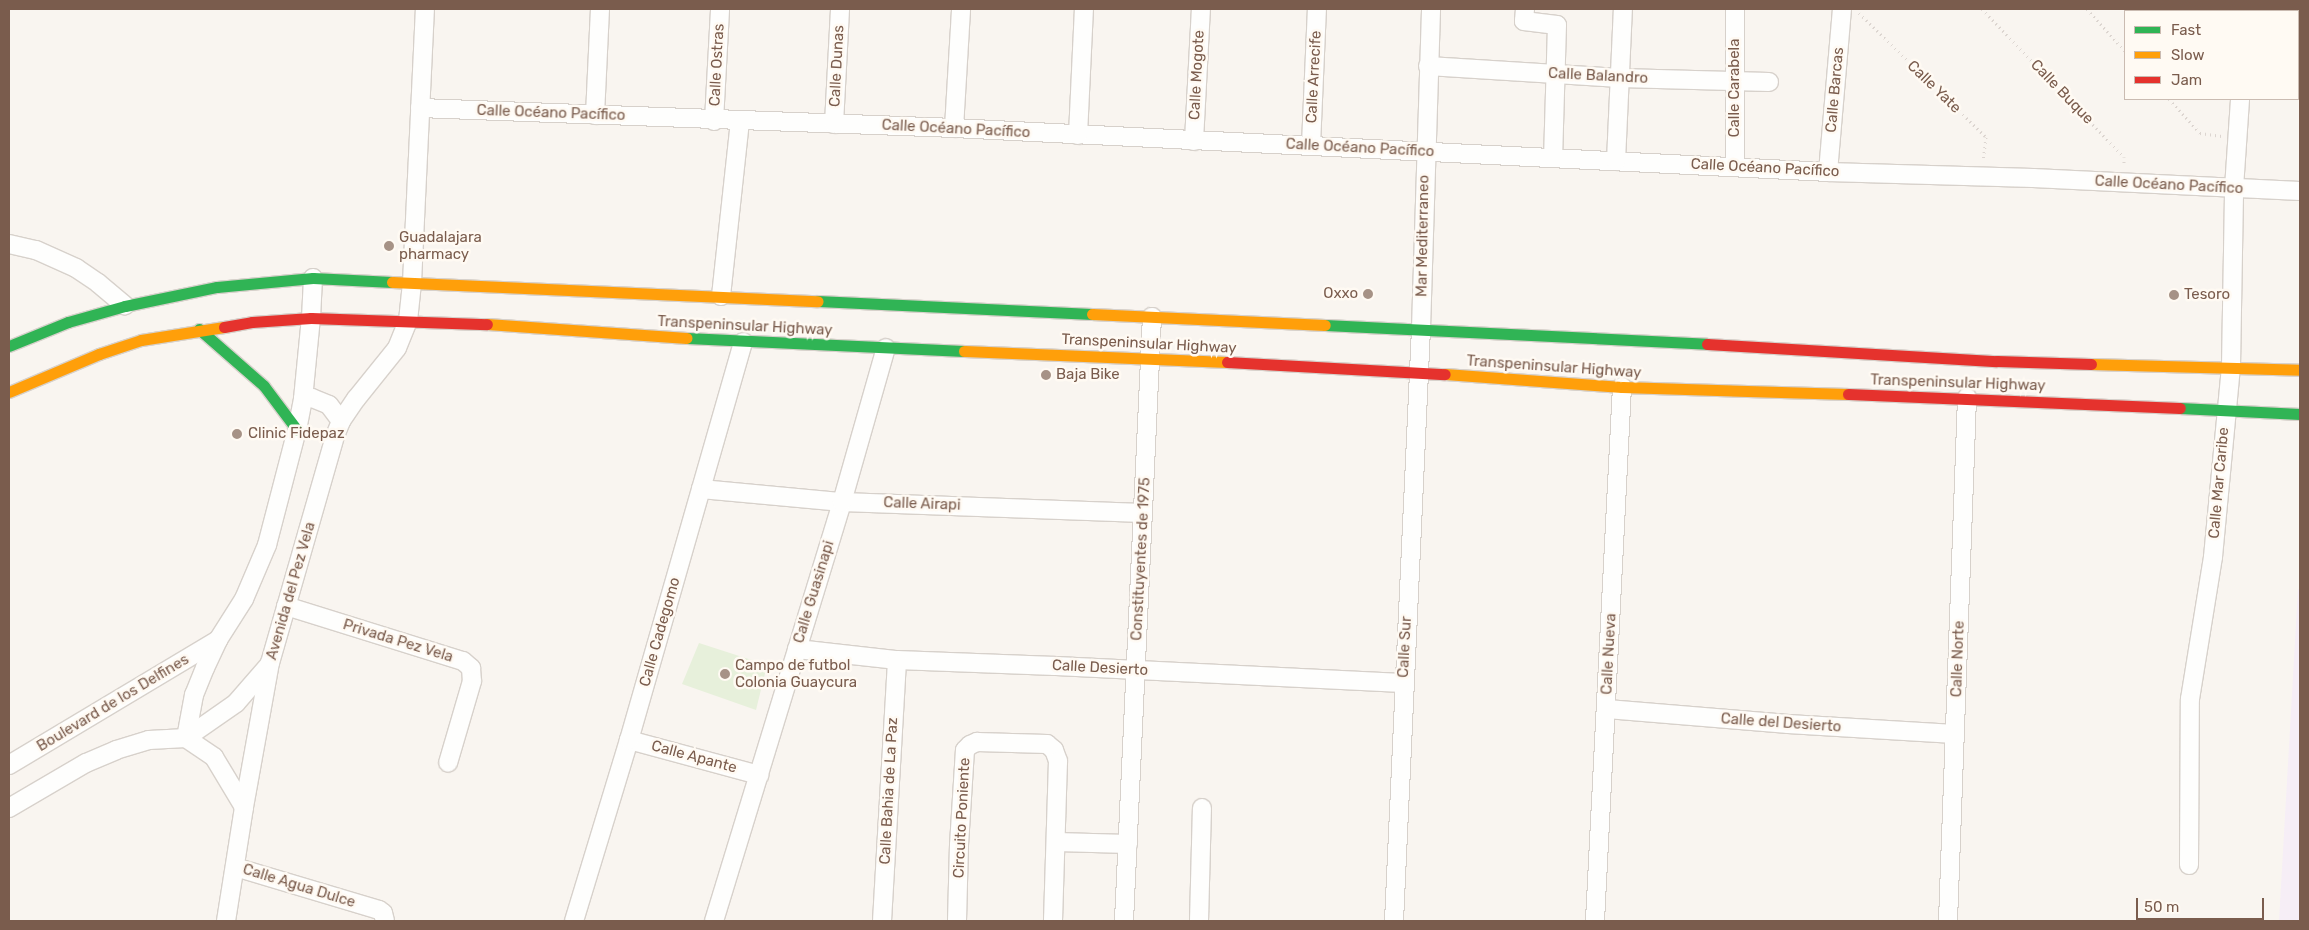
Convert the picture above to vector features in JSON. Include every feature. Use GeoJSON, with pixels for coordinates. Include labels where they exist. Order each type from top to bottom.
{"type":"FeatureCollection","features":[{"type":"Feature","properties":{"kind":"main road","name":"Transpeninsular Highway"},"geometry":{"type":"LineString","coordinates":[[9,346],[68,322],[125,306],[217,287],[313,278],[1422,329],[1997,361],[2231,366],[2300,370]]}},
{"type":"Feature","properties":{"kind":"main road","name":"Transpeninsular Highway"},"geometry":{"type":"LineString","coordinates":[[9,392],[63,368],[141,340],[199,329],[252,322],[312,318],[408,321],[743,342],[1151,358],[1420,372],[1622,388],[1968,397],[2300,414]]}},
{"type":"Feature","properties":{"kind":"main road"},"geometry":{"type":"LineString","coordinates":[[199,329],[264,386],[297,430]]}},
{"type":"Feature","properties":{"kind":"street","name":"Avenida del Pez Vela"},"geometry":{"type":"LineString","coordinates":[[226,921],[244,806],[270,663],[341,421],[397,348],[408,321],[412,283],[426,9]]}},
{"type":"Feature","properties":{"kind":"street"},"geometry":{"type":"LineString","coordinates":[[595,115],[600,9]]}},
{"type":"Feature","properties":{"kind":"street","name":"Calle Ostras"},"geometry":{"type":"LineString","coordinates":[[714,121],[720,9]]}},
{"type":"Feature","properties":{"kind":"street","name":"Calle Dunas"},"geometry":{"type":"LineString","coordinates":[[834,124],[840,9]]}},
{"type":"Feature","properties":{"kind":"street"},"geometry":{"type":"LineString","coordinates":[[954,128],[961,9]]}},
{"type":"Feature","properties":{"kind":"street"},"geometry":{"type":"LineString","coordinates":[[1078,135],[1084,9]]}},
{"type":"Feature","properties":{"kind":"street","name":"Calle Mogote"},"geometry":{"type":"LineString","coordinates":[[1194,141],[1201,9]]}},
{"type":"Feature","properties":{"kind":"street","name":"Calle Arrecife"},"geometry":{"type":"LineString","coordinates":[[1311,145],[1317,9]]}},
{"type":"Feature","properties":{"kind":"street","name":"Mar Mediterraneo"},"geometry":{"type":"LineString","coordinates":[[1420,372],[1430,9]]}},
{"type":"Feature","properties":{"kind":"street"},"geometry":{"type":"LineString","coordinates":[[1525,9],[1524,21],[1557,25],[1553,158]]}},
{"type":"Feature","properties":{"kind":"street"},"geometry":{"type":"LineString","coordinates":[[1616,161],[1623,9]]}},
{"type":"Feature","properties":{"kind":"street","name":"Calle Carabela"},"geometry":{"type":"LineString","coordinates":[[1735,9],[1735,167]]}},
{"type":"Feature","properties":{"kind":"street","name":"Calle Barcas"},"geometry":{"type":"LineString","coordinates":[[1828,172],[1842,9]]}},
{"type":"Feature","properties":{"kind":"street","name":"Calle Balandro"},"geometry":{"type":"LineString","coordinates":[[1428,66],[1620,78],[1769,82]]}},
{"type":"Feature","properties":{"kind":"street","name":"Calle Mar Caribe"},"geometry":{"type":"LineString","coordinates":[[2189,865],[2190,699],[2213,557],[2225,409],[2231,366],[2234,188],[2240,100]]}},
{"type":"Feature","properties":{"kind":"street","name":"Calle Océano Pacífico"},"geometry":{"type":"LineString","coordinates":[[420,108],[714,121],[954,128],[1828,172],[2300,191]]}},
{"type":"Feature","properties":{"kind":"street"},"geometry":{"type":"LineString","coordinates":[[721,296],[740,121]]}},
{"type":"Feature","properties":{"kind":"street"},"geometry":{"type":"LineString","coordinates":[[9,244],[36,250],[76,268],[98,282],[125,306]]}},
{"type":"Feature","properties":{"kind":"street"},"geometry":{"type":"LineString","coordinates":[[186,738],[194,695],[218,640],[244,599],[264,553],[297,430],[312,318],[313,278]]}},
{"type":"Feature","properties":{"kind":"street","name":"Constituyentes de 1975"},"geometry":{"type":"LineString","coordinates":[[1124,921],[1152,317]]}},
{"type":"Feature","properties":{"kind":"street","name":"Calle Cadegomo"},"geometry":{"type":"LineString","coordinates":[[574,921],[629,740],[743,342]]}},
{"type":"Feature","properties":{"kind":"street","name":"Calle Guasinapi"},"geometry":{"type":"LineString","coordinates":[[714,921],[842,502],[886,348]]}},
{"type":"Feature","properties":{"kind":"street","name":"Calle Sur"},"geometry":{"type":"LineString","coordinates":[[1394,921],[1420,372]]}},
{"type":"Feature","properties":{"kind":"street","name":"Calle Nueva"},"geometry":{"type":"LineString","coordinates":[[1595,921],[1622,388]]}},
{"type":"Feature","properties":{"kind":"street","name":"Calle Norte"},"geometry":{"type":"LineString","coordinates":[[1948,921],[1968,397]]}},
{"type":"Feature","properties":{"kind":"street"},"geometry":{"type":"LineString","coordinates":[[302,400],[312,398],[329,405],[341,421]]}},
{"type":"Feature","properties":{"kind":"street","name":"Calle Airapi"},"geometry":{"type":"LineString","coordinates":[[701,489],[842,502],[1143,513]]}},
{"type":"Feature","properties":{"kind":"street","name":"Privada Pez Vela"},"geometry":{"type":"LineString","coordinates":[[286,606],[463,661],[471,668],[472,680],[448,763]]}},
{"type":"Feature","properties":{"kind":"street","name":"Boulevard de los Delfines"},"geometry":{"type":"LineString","coordinates":[[9,766],[218,640]]}},
{"type":"Feature","properties":{"kind":"street","name":"Calle Desierto"},"geometry":{"type":"LineString","coordinates":[[797,648],[897,660],[1404,684]]}},
{"type":"Feature","properties":{"kind":"street","name":"Calle Bahia de La Paz"},"geometry":{"type":"LineString","coordinates":[[882,921],[897,660]]}},
{"type":"Feature","properties":{"kind":"street"},"geometry":{"type":"LineString","coordinates":[[9,808],[86,763],[116,750],[149,740],[186,738],[236,703],[270,663]]}},
{"type":"Feature","properties":{"kind":"street","name":"Calle del Desierto"},"geometry":{"type":"LineString","coordinates":[[1607,709],[1788,724],[1955,734]]}},
{"type":"Feature","properties":{"kind":"street"},"geometry":{"type":"LineString","coordinates":[[186,738],[214,757],[244,806]]}},
{"type":"Feature","properties":{"kind":"street","name":"Calle Apante"},"geometry":{"type":"LineString","coordinates":[[629,740],[759,775]]}},
{"type":"Feature","properties":{"kind":"street","name":"Circuito Poniente"},"geometry":{"type":"LineString","coordinates":[[957,921],[959,845],[966,750],[970,744],[977,742],[1048,744],[1054,750],[1058,761],[1057,842],[1053,921]]}},
{"type":"Feature","properties":{"kind":"street"},"geometry":{"type":"LineString","coordinates":[[1199,921],[1202,808]]}},
{"type":"Feature","properties":{"kind":"street"},"geometry":{"type":"LineString","coordinates":[[1057,842],[1128,844]]}},
{"type":"Feature","properties":{"kind":"street","name":"Calle Agua Dulce"},"geometry":{"type":"LineString","coordinates":[[235,867],[379,910],[383,913],[385,921]]}},
{"type":"Feature","properties":{"kind":"path","name":"Calle Yate"},"geometry":{"type":"LineString","coordinates":[[1854,9],[1986,137],[1982,177]]}},
{"type":"Feature","properties":{"kind":"path","name":"Calle Buque"},"geometry":{"type":"LineString","coordinates":[[1982,9],[2124,157],[2123,183]]}},
{"type":"Feature","properties":{"kind":"path"},"geometry":{"type":"LineString","coordinates":[[2088,9],[2124,50]]}},
{"type":"Feature","properties":{"kind":"path"},"geometry":{"type":"LineString","coordinates":[[2170,100],[2200,133],[2238,138]]}},
{"type":"Feature","properties":{"kind":"shaded area"},"geometry":{"type":"Polygon","coordinates":[[[2298,589],[2300,589],[2300,921],[2279,921],[2298,589]]]}},
{"type":"Feature","properties":{"kind":"green space","name":"Campo de futbol Colonia Guaycura"},"geometry":{"type":"Polygon","coordinates":[[[699,643],[767,665],[756,710],[682,684],[699,643]]]}},
{"type":"Feature","properties":{"kind":"traffic: fast"},"geometry":{"type":"LineString","coordinates":[[9,346],[68,322],[125,306],[217,287],[313,278],[392,282]]}},
{"type":"Feature","properties":{"kind":"traffic: fast"},"geometry":{"type":"LineString","coordinates":[[818,301],[1092,314]]}},
{"type":"Feature","properties":{"kind":"traffic: fast"},"geometry":{"type":"LineString","coordinates":[[1325,325],[1707,344]]}},
{"type":"Feature","properties":{"kind":"traffic: fast"},"geometry":{"type":"LineString","coordinates":[[199,329],[264,386],[297,430]]}},
{"type":"Feature","properties":{"kind":"traffic: fast"},"geometry":{"type":"LineString","coordinates":[[687,338],[964,351]]}},
{"type":"Feature","properties":{"kind":"traffic: fast"},"geometry":{"type":"LineString","coordinates":[[2180,408],[2300,414]]}},
{"type":"Feature","properties":{"kind":"traffic: slow"},"geometry":{"type":"LineString","coordinates":[[392,282],[818,301]]}},
{"type":"Feature","properties":{"kind":"traffic: slow"},"geometry":{"type":"LineString","coordinates":[[1092,314],[1325,325]]}},
{"type":"Feature","properties":{"kind":"traffic: slow"},"geometry":{"type":"LineString","coordinates":[[487,324],[687,338]]}},
{"type":"Feature","properties":{"kind":"traffic: slow"},"geometry":{"type":"LineString","coordinates":[[9,392],[99,354],[141,340],[224,327]]}},
{"type":"Feature","properties":{"kind":"traffic: slow"},"geometry":{"type":"LineString","coordinates":[[964,351],[1227,362]]}},
{"type":"Feature","properties":{"kind":"traffic: slow"},"geometry":{"type":"LineString","coordinates":[[2091,364],[2300,370]]}},
{"type":"Feature","properties":{"kind":"traffic: slow"},"geometry":{"type":"LineString","coordinates":[[1445,374],[1622,387],[1848,394]]}},
{"type":"Feature","properties":{"kind":"traffic: jam"},"geometry":{"type":"LineString","coordinates":[[224,327],[252,322],[311,318],[487,324]]}},
{"type":"Feature","properties":{"kind":"traffic: jam"},"geometry":{"type":"LineString","coordinates":[[1707,344],[1997,361],[2091,364]]}},
{"type":"Feature","properties":{"kind":"traffic: jam"},"geometry":{"type":"LineString","coordinates":[[1227,362],[1445,374]]}},
{"type":"Feature","properties":{"kind":"traffic: jam"},"geometry":{"type":"LineString","coordinates":[[1848,394],[2180,408]]}},
{"type":"Feature","properties":{"kind":"place","name":"Guadalajara pharmacy"},"geometry":{"type":"Point","coordinates":[389,246]}},
{"type":"Feature","properties":{"kind":"place","name":"Oxxo"},"geometry":{"type":"Point","coordinates":[1368,294]}},
{"type":"Feature","properties":{"kind":"place","name":"Tesoro"},"geometry":{"type":"Point","coordinates":[2174,295]}},
{"type":"Feature","properties":{"kind":"place","name":"Baja Bike"},"geometry":{"type":"Point","coordinates":[1046,375]}},
{"type":"Feature","properties":{"kind":"place","name":"Clinic Fidepaz"},"geometry":{"type":"Point","coordinates":[237,434]}},
{"type":"Feature","properties":{"kind":"place","name":"Campo de futbol Colonia Guaycura"},"geometry":{"type":"Point","coordinates":[725,674]}}]}
